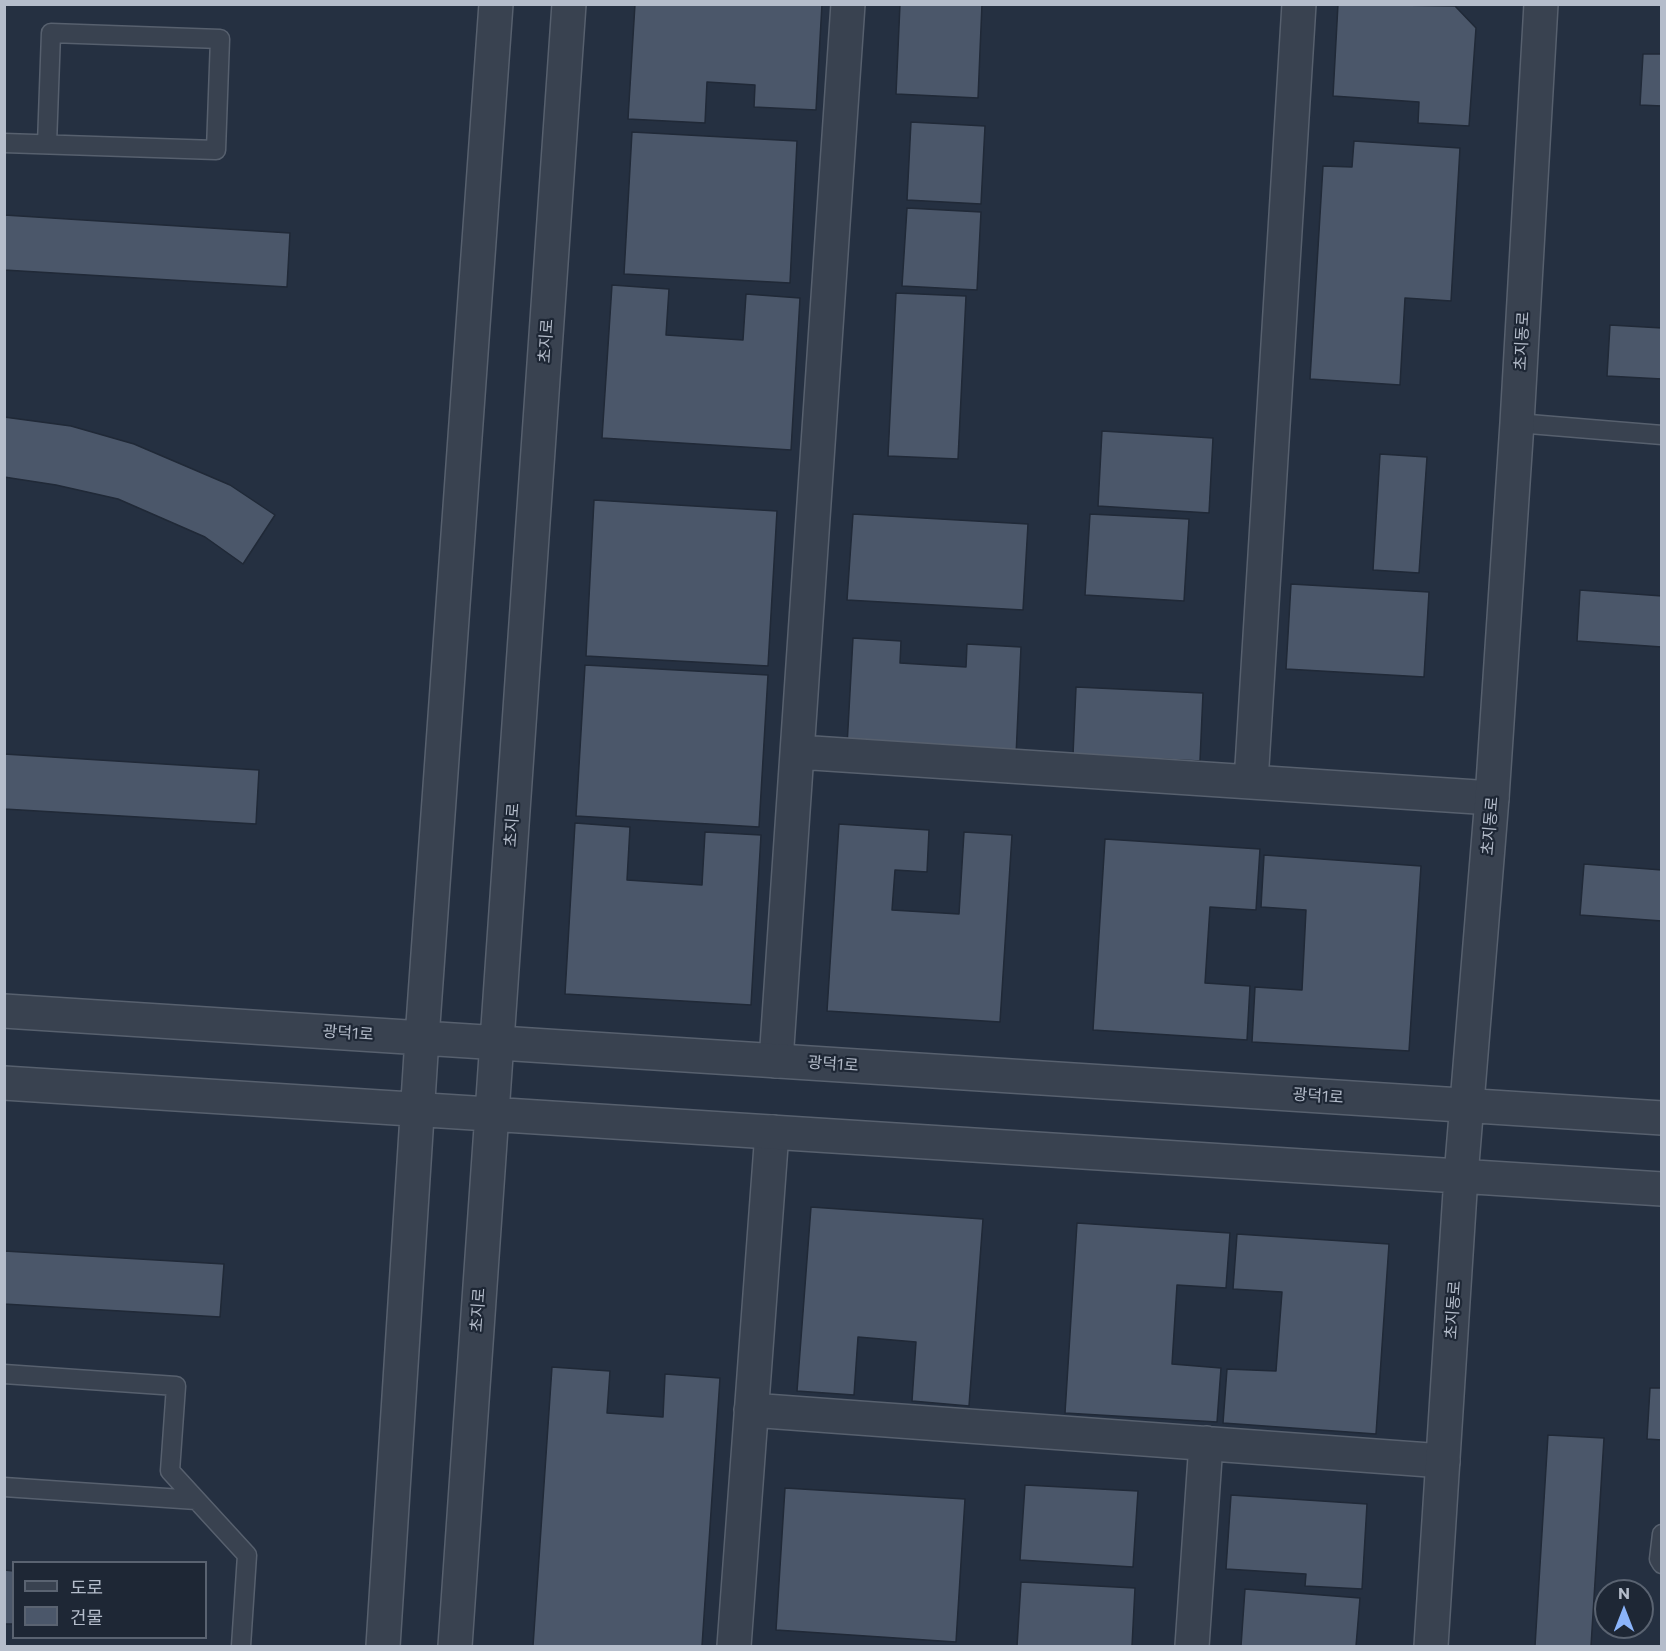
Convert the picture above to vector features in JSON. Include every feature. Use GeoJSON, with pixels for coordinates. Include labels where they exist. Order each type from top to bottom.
{"type":"FeatureCollection","features":[{"type":"Feature","properties":{"kind":"street"},"geometry":{"type":"LineString","coordinates":[[383,1647],[417,1110],[496,4]]}},
{"type":"Feature","properties":{"kind":"street","name":"초지로"},"geometry":{"type":"LineString","coordinates":[[455,1647],[569,4]]}},
{"type":"Feature","properties":{"kind":"street"},"geometry":{"type":"LineString","coordinates":[[776,1061],[848,4]]}},
{"type":"Feature","properties":{"kind":"street"},"geometry":{"type":"LineString","coordinates":[[1251,782],[1299,4]]}},
{"type":"Feature","properties":{"kind":"street","name":"초지동로"},"geometry":{"type":"LineString","coordinates":[[1431,1647],[1461,1176],[1492,798],[1517,423],[1541,4]]}},
{"type":"Feature","properties":{"kind":"street"},"geometry":{"type":"LineString","coordinates":[[798,752],[1492,798]]}},
{"type":"Feature","properties":{"kind":"street","name":"광덕1로"},"geometry":{"type":"LineString","coordinates":[[4,1011],[1662,1118]]}},
{"type":"Feature","properties":{"kind":"street"},"geometry":{"type":"LineString","coordinates":[[4,1083],[1662,1189]]}},
{"type":"Feature","properties":{"kind":"street"},"geometry":{"type":"LineString","coordinates":[[734,1647],[772,1132]]}},
{"type":"Feature","properties":{"kind":"street"},"geometry":{"type":"LineString","coordinates":[[751,1410],[1443,1461]]}},
{"type":"Feature","properties":{"kind":"street"},"geometry":{"type":"LineString","coordinates":[[1192,1647],[1206,1443]]}},
{"type":"Feature","properties":{"kind":"lane"},"geometry":{"type":"LineString","coordinates":[[4,143],[216,150],[220,39],[51,33],[47,144]]}},
{"type":"Feature","properties":{"kind":"lane"},"geometry":{"type":"LineString","coordinates":[[1517,423],[1662,435]]}},
{"type":"Feature","properties":{"kind":"lane"},"geometry":{"type":"LineString","coordinates":[[4,1374],[176,1386],[170,1471],[247,1555],[241,1647]]}},
{"type":"Feature","properties":{"kind":"lane"},"geometry":{"type":"LineString","coordinates":[[4,1487],[196,1500]]}},
{"type":"Feature","properties":{"kind":"lane"},"geometry":{"type":"LineString","coordinates":[[1662,1534],[1659,1559],[1662,1564]]}},
{"type":"Feature","properties":{"kind":"building"},"geometry":{"type":"Polygon","coordinates":[[[635,4],[822,4],[816,110],[754,107],[755,85],[707,82],[705,123],[628,119],[635,4]]]}},
{"type":"Feature","properties":{"kind":"building"},"geometry":{"type":"Polygon","coordinates":[[[900,4],[982,4],[978,98],[896,94],[900,4]]]}},
{"type":"Feature","properties":{"kind":"building"},"geometry":{"type":"Polygon","coordinates":[[[1338,4],[1455,6],[1476,28],[1469,126],[1418,123],[1419,102],[1333,96],[1338,4]]]}},
{"type":"Feature","properties":{"kind":"building"},"geometry":{"type":"Polygon","coordinates":[[[1643,54],[1662,54],[1662,106],[1640,105],[1643,54]]]}},
{"type":"Feature","properties":{"kind":"building"},"geometry":{"type":"Polygon","coordinates":[[[911,122],[985,126],[981,204],[907,200],[911,122]]]}},
{"type":"Feature","properties":{"kind":"building"},"geometry":{"type":"Polygon","coordinates":[[[632,132],[797,141],[790,283],[624,274],[632,132]]]}},
{"type":"Feature","properties":{"kind":"building"},"geometry":{"type":"Polygon","coordinates":[[[1354,141],[1460,148],[1451,301],[1405,298],[1400,385],[1310,379],[1323,166],[1352,167],[1354,141]]]}},
{"type":"Feature","properties":{"kind":"building"},"geometry":{"type":"Polygon","coordinates":[[[907,208],[981,212],[977,290],[902,286],[907,208]]]}},
{"type":"Feature","properties":{"kind":"building"},"geometry":{"type":"Polygon","coordinates":[[[4,215],[290,233],[287,287],[4,270],[4,215]]]}},
{"type":"Feature","properties":{"kind":"building"},"geometry":{"type":"Polygon","coordinates":[[[612,285],[669,289],[666,335],[743,340],[746,294],[800,298],[791,450],[602,438],[612,285]]]}},
{"type":"Feature","properties":{"kind":"building"},"geometry":{"type":"Polygon","coordinates":[[[896,293],[966,296],[958,459],[888,456],[896,293]]]}},
{"type":"Feature","properties":{"kind":"building"},"geometry":{"type":"Polygon","coordinates":[[[1610,325],[1662,328],[1662,379],[1607,376],[1610,325]]]}},
{"type":"Feature","properties":{"kind":"building"},"geometry":{"type":"Polygon","coordinates":[[[4,417],[71,426],[134,444],[230,485],[275,515],[243,564],[205,537],[118,499],[56,485],[4,477],[4,417]]]}},
{"type":"Feature","properties":{"kind":"building"},"geometry":{"type":"Polygon","coordinates":[[[1102,431],[1213,438],[1209,513],[1098,506],[1102,431]]]}},
{"type":"Feature","properties":{"kind":"building"},"geometry":{"type":"Polygon","coordinates":[[[1380,454],[1427,457],[1419,573],[1373,570],[1380,454]]]}},
{"type":"Feature","properties":{"kind":"building"},"geometry":{"type":"Polygon","coordinates":[[[594,500],[777,511],[768,666],[586,656],[594,500]]]}},
{"type":"Feature","properties":{"kind":"building"},"geometry":{"type":"Polygon","coordinates":[[[853,514],[1028,524],[1023,610],[847,600],[853,514]]]}},
{"type":"Feature","properties":{"kind":"building"},"geometry":{"type":"Polygon","coordinates":[[[1090,514],[1189,519],[1184,601],[1085,595],[1090,514]]]}},
{"type":"Feature","properties":{"kind":"building"},"geometry":{"type":"Polygon","coordinates":[[[1291,584],[1429,592],[1424,677],[1286,669],[1291,584]]]}},
{"type":"Feature","properties":{"kind":"building"},"geometry":{"type":"Polygon","coordinates":[[[1580,590],[1662,596],[1662,647],[1577,641],[1580,590]]]}},
{"type":"Feature","properties":{"kind":"building"},"geometry":{"type":"Polygon","coordinates":[[[853,638],[901,641],[900,663],[966,667],[967,644],[1021,647],[1016,756],[847,746],[853,638]]]}},
{"type":"Feature","properties":{"kind":"building"},"geometry":{"type":"Polygon","coordinates":[[[585,665],[768,675],[759,827],[576,816],[585,665]]]}},
{"type":"Feature","properties":{"kind":"building"},"geometry":{"type":"Polygon","coordinates":[[[1076,687],[1203,693],[1200,761],[1073,755],[1076,687]]]}},
{"type":"Feature","properties":{"kind":"building"},"geometry":{"type":"Polygon","coordinates":[[[4,754],[259,770],[256,824],[4,809],[4,754]]]}},
{"type":"Feature","properties":{"kind":"building"},"geometry":{"type":"Polygon","coordinates":[[[575,823],[630,827],[627,880],[702,885],[705,832],[761,835],[751,1005],[565,994],[575,823]]]}},
{"type":"Feature","properties":{"kind":"building"},"geometry":{"type":"Polygon","coordinates":[[[839,824],[929,830],[927,872],[895,870],[892,910],[959,914],[964,832],[1012,835],[1000,1022],[827,1011],[839,824]]]}},
{"type":"Feature","properties":{"kind":"building"},"geometry":{"type":"Polygon","coordinates":[[[1105,839],[1260,849],[1256,910],[1210,907],[1205,983],[1250,986],[1247,1040],[1093,1030],[1105,839]]]}},
{"type":"Feature","properties":{"kind":"building"},"geometry":{"type":"Polygon","coordinates":[[[1264,855],[1421,866],[1409,1051],[1252,1042],[1255,987],[1302,990],[1306,910],[1261,907],[1264,855]]]}},
{"type":"Feature","properties":{"kind":"building"},"geometry":{"type":"Polygon","coordinates":[[[1584,864],[1662,870],[1662,921],[1580,915],[1584,864]]]}},
{"type":"Feature","properties":{"kind":"building"},"geometry":{"type":"Polygon","coordinates":[[[811,1207],[983,1219],[969,1406],[912,1401],[916,1342],[858,1337],[854,1395],[797,1391],[811,1207]]]}},
{"type":"Feature","properties":{"kind":"building"},"geometry":{"type":"Polygon","coordinates":[[[1077,1223],[1230,1233],[1226,1288],[1177,1285],[1172,1364],[1221,1368],[1217,1422],[1065,1413],[1077,1223]]]}},
{"type":"Feature","properties":{"kind":"building"},"geometry":{"type":"Polygon","coordinates":[[[1237,1234],[1389,1244],[1376,1434],[1223,1423],[1227,1369],[1276,1371],[1282,1292],[1233,1289],[1237,1234]]]}},
{"type":"Feature","properties":{"kind":"building"},"geometry":{"type":"Polygon","coordinates":[[[4,1251],[224,1264],[220,1317],[4,1304],[4,1251]]]}},
{"type":"Feature","properties":{"kind":"building"},"geometry":{"type":"Polygon","coordinates":[[[552,1367],[610,1371],[607,1413],[663,1417],[665,1374],[720,1378],[702,1646],[533,1646],[552,1367]]]}},
{"type":"Feature","properties":{"kind":"building"},"geometry":{"type":"Polygon","coordinates":[[[1650,1388],[1662,1388],[1662,1440],[1647,1439],[1650,1388]]]}},
{"type":"Feature","properties":{"kind":"building"},"geometry":{"type":"Polygon","coordinates":[[[1548,1435],[1604,1438],[1591,1646],[1535,1646],[1548,1435]]]}},
{"type":"Feature","properties":{"kind":"building"},"geometry":{"type":"Polygon","coordinates":[[[1025,1485],[1138,1491],[1133,1567],[1020,1560],[1025,1485]]]}},
{"type":"Feature","properties":{"kind":"building"},"geometry":{"type":"Polygon","coordinates":[[[785,1488],[965,1499],[956,1642],[776,1630],[785,1488]]]}},
{"type":"Feature","properties":{"kind":"building"},"geometry":{"type":"Polygon","coordinates":[[[1231,1495],[1367,1504],[1362,1589],[1305,1586],[1306,1574],[1226,1569],[1231,1495]]]}},
{"type":"Feature","properties":{"kind":"building"},"geometry":{"type":"Polygon","coordinates":[[[4,1570],[12,1571],[12,1624],[4,1624],[4,1570]]]}},
{"type":"Feature","properties":{"kind":"building"},"geometry":{"type":"Polygon","coordinates":[[[1021,1582],[1135,1588],[1132,1646],[1017,1646],[1021,1582]]]}},
{"type":"Feature","properties":{"kind":"building"},"geometry":{"type":"Polygon","coordinates":[[[1245,1589],[1360,1598],[1356,1646],[1241,1646],[1245,1589]]]}}]}
